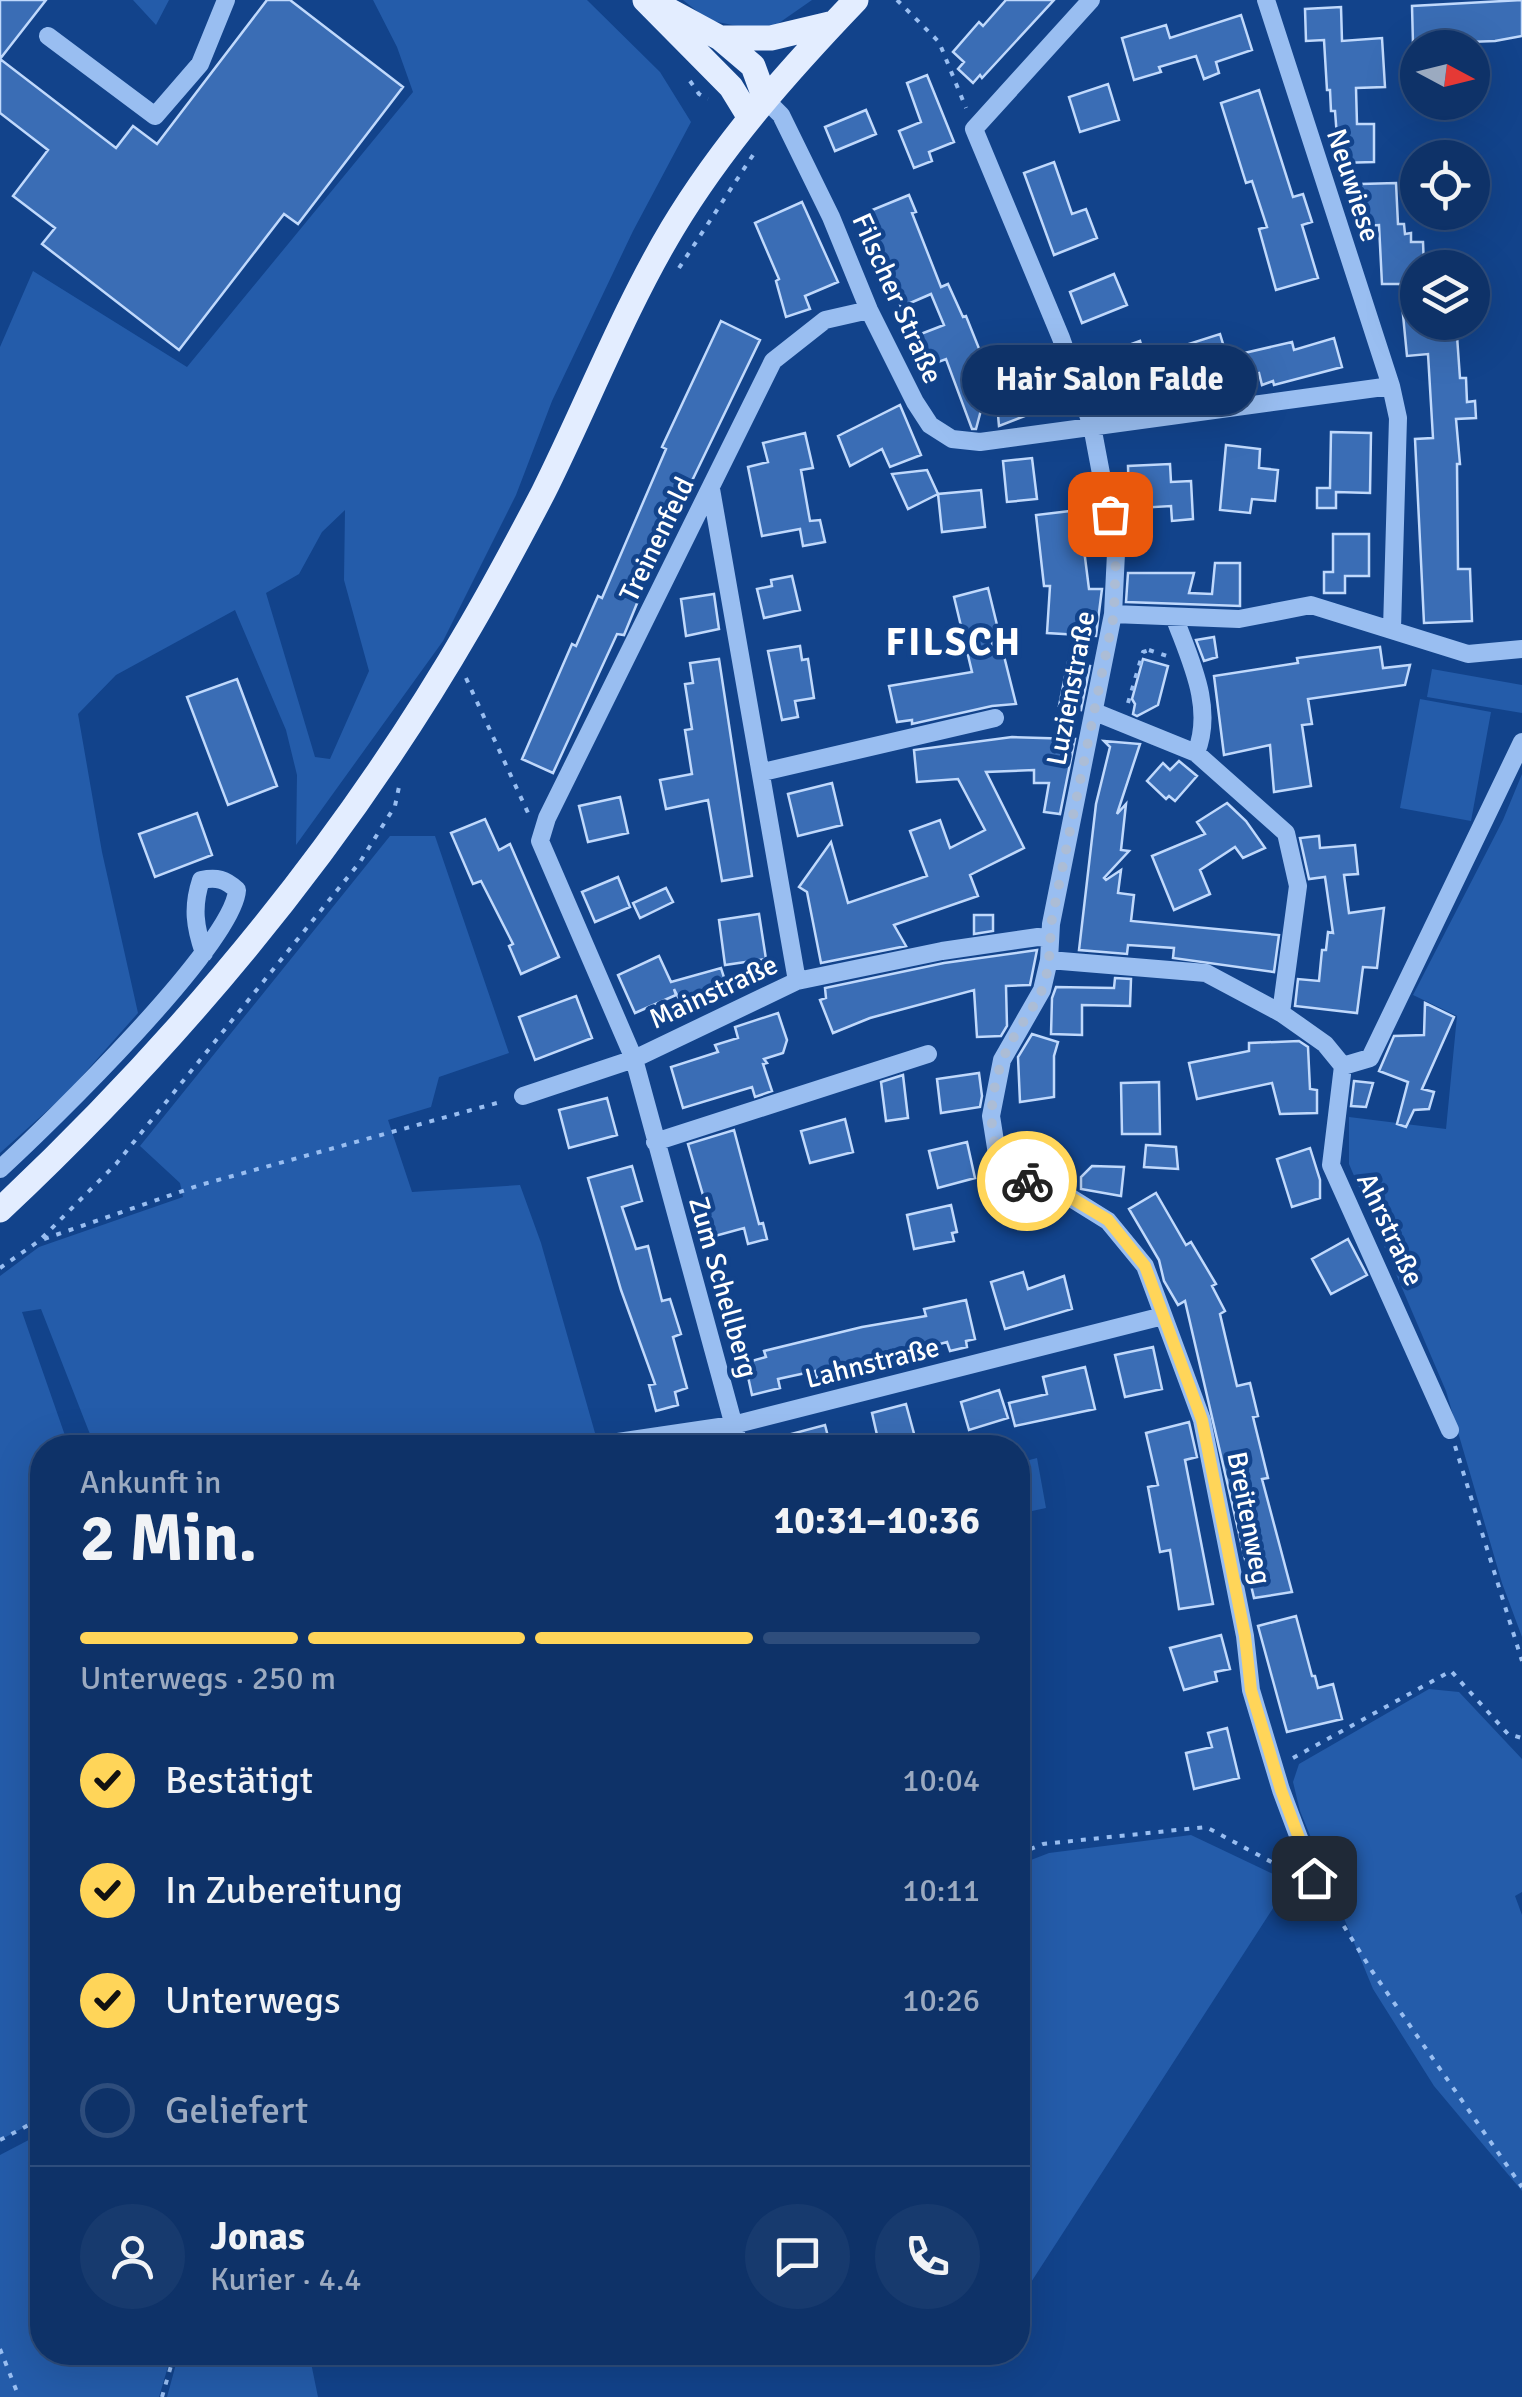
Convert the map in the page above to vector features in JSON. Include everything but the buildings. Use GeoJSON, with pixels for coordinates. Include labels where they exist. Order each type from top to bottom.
{"type":"FeatureCollection","features":[{"type":"Feature","properties":{"kind":"main road"},"geometry":{"type":"LineString","coordinates":[[648,0],[720,38],[753,66],[765,111]]}},
{"type":"Feature","properties":{"kind":"main road"},"geometry":{"type":"LineString","coordinates":[[648,0],[731,87],[765,111]]}},
{"type":"Feature","properties":{"kind":"main road"},"geometry":{"type":"LineString","coordinates":[[0,1210],[86,1130],[152,1059],[330,841],[420,709],[472,624],[543,493],[673,228],[856,0]]}},
{"type":"Feature","properties":{"kind":"main road"},"geometry":{"type":"LineString","coordinates":[[720,38],[771,38],[834,23]]}},
{"type":"Feature","properties":{"kind":"street"},"geometry":{"type":"LineString","coordinates":[[48,36],[155,116],[200,64],[226,0]]}},
{"type":"Feature","properties":{"kind":"street"},"geometry":{"type":"LineString","coordinates":[[974,130],[1090,0]]}},
{"type":"Feature","properties":{"kind":"street","name":"Neuwiese"},"geometry":{"type":"LineString","coordinates":[[1266,0],[1398,418],[1392,629]]}},
{"type":"Feature","properties":{"kind":"street","name":"Filscher Straße"},"geometry":{"type":"LineString","coordinates":[[765,111],[831,217],[869,310],[930,425],[952,439],[980,442],[1092,426]]}},
{"type":"Feature","properties":{"kind":"street","name":"Luzienstraße"},"geometry":{"type":"LineString","coordinates":[[974,130],[1054,320],[1092,426],[1116,553],[1114,614],[1050,938],[1049,960]]}},
{"type":"Feature","properties":{"kind":"street","name":"Treinenfeld"},"geometry":{"type":"LineString","coordinates":[[540,840],[547,818],[773,360],[824,320],[869,310]]}},
{"type":"Feature","properties":{"kind":"street"},"geometry":{"type":"LineString","coordinates":[[1092,426],[1391,386]]}},
{"type":"Feature","properties":{"kind":"street"},"geometry":{"type":"LineString","coordinates":[[711,489],[797,981]]}},
{"type":"Feature","properties":{"kind":"street"},"geometry":{"type":"LineString","coordinates":[[1114,614],[1239,619],[1311,605],[1468,654],[1522,649]]}},
{"type":"Feature","properties":{"kind":"street"},"geometry":{"type":"LineString","coordinates":[[1175,619],[1200,686],[1203,734],[1196,752]]}},
{"type":"Feature","properties":{"kind":"street"},"geometry":{"type":"LineString","coordinates":[[1094,712],[1196,752],[1286,833],[1298,886],[1281,1013]]}},
{"type":"Feature","properties":{"kind":"street"},"geometry":{"type":"LineString","coordinates":[[763,772],[995,718]]}},
{"type":"Feature","properties":{"kind":"street"},"geometry":{"type":"LineString","coordinates":[[1049,960],[1206,973],[1281,1013],[1325,1044],[1343,1066],[1370,1058],[1522,742]]}},
{"type":"Feature","properties":{"kind":"street","name":"Zum Schellberg"},"geometry":{"type":"LineString","coordinates":[[540,840],[634,1059],[736,1435]]}},
{"type":"Feature","properties":{"kind":"street","name":"Mainstraße"},"geometry":{"type":"LineString","coordinates":[[523,1096],[634,1059],[797,981],[942,951],[1038,936],[1050,938]]}},
{"type":"Feature","properties":{"kind":"street"},"geometry":{"type":"LineString","coordinates":[[0,1169],[120,1049],[204,953]]}},
{"type":"Feature","properties":{"kind":"street","name":"Breitenweg"},"geometry":{"type":"LineString","coordinates":[[1049,960],[1042,990],[1002,1060],[991,1116],[997,1154],[1014,1176],[1063,1193],[1108,1220],[1145,1266],[1202,1420],[1245,1636],[1251,1690],[1314,1878]]}},
{"type":"Feature","properties":{"kind":"street"},"geometry":{"type":"LineString","coordinates":[[655,1142],[928,1054]]}},
{"type":"Feature","properties":{"kind":"street","name":"Ahrstraße"},"geometry":{"type":"LineString","coordinates":[[1343,1066],[1331,1166],[1450,1430]]}},
{"type":"Feature","properties":{"kind":"street","name":"Lahnstraße"},"geometry":{"type":"LineString","coordinates":[[670,1435],[734,1426],[1163,1316]]}},
{"type":"Feature","properties":{"kind":"path"},"geometry":{"type":"LineString","coordinates":[[898,0],[939,42],[974,130]]}},
{"type":"Feature","properties":{"kind":"path"},"geometry":{"type":"LineString","coordinates":[[672,278],[765,111]]}},
{"type":"Feature","properties":{"kind":"path"},"geometry":{"type":"LineString","coordinates":[[1130,715],[1126,706],[1142,652],[1149,650],[1166,656]]}},
{"type":"Feature","properties":{"kind":"path"},"geometry":{"type":"LineString","coordinates":[[463,672],[540,840]]}},
{"type":"Feature","properties":{"kind":"path"},"geometry":{"type":"LineString","coordinates":[[0,1268],[39,1241],[116,1164],[360,862],[395,806],[400,776]]}},
{"type":"Feature","properties":{"kind":"path"},"geometry":{"type":"LineString","coordinates":[[39,1241],[200,1185],[523,1096]]}},
{"type":"Feature","properties":{"kind":"path"},"geometry":{"type":"LineString","coordinates":[[1450,1430],[1522,1661]]}},
{"type":"Feature","properties":{"kind":"path"},"geometry":{"type":"LineString","coordinates":[[1274,1768],[1450,1671],[1508,1734],[1522,1738]]}},
{"type":"Feature","properties":{"kind":"path"},"geometry":{"type":"LineString","coordinates":[[1030,1849],[1043,1844],[1206,1826],[1295,1874],[1314,1878],[1372,1971],[1522,2187]]}},
{"type":"Feature","properties":{"kind":"path"},"geometry":{"type":"LineString","coordinates":[[0,2140],[30,2124]]}},
{"type":"Feature","properties":{"kind":"path"},"geometry":{"type":"LineString","coordinates":[[0,2349],[18,2397]]}},
{"type":"Feature","properties":{"kind":"path"},"geometry":{"type":"LineString","coordinates":[[162,2397],[171,2365]]}},
{"type":"Feature","properties":{"kind":"shaded area"},"geometry":{"type":"Polygon","coordinates":[[[133,0],[169,0],[156,25],[133,0]]]}},
{"type":"Feature","properties":{"kind":"shaded area"},"geometry":{"type":"Polygon","coordinates":[[[373,0],[587,0],[660,72],[691,122],[633,231],[552,401],[516,495],[443,641],[296,845],[297,775],[286,730],[235,610],[116,675],[78,714],[102,852],[138,1013],[67,1093],[0,1153],[0,347],[33,271],[187,367],[413,92],[397,47],[373,0]],[[345,510],[322,532],[299,574],[266,593],[315,757],[330,759],[369,671],[344,580],[345,510]]]}},
{"type":"Feature","properties":{"kind":"shaded area"},"geometry":{"type":"Polygon","coordinates":[[[683,0],[812,0],[766,32],[708,20],[683,0]]]}},
{"type":"Feature","properties":{"kind":"shaded area"},"geometry":{"type":"Polygon","coordinates":[[[1432,669],[1522,685],[1522,713],[1427,697],[1432,669]]]}},
{"type":"Feature","properties":{"kind":"shaded area"},"geometry":{"type":"Polygon","coordinates":[[[1420,699],[1491,712],[1471,821],[1400,808],[1420,699]]]}},
{"type":"Feature","properties":{"kind":"shaded area"},"geometry":{"type":"Polygon","coordinates":[[[1522,774],[1522,1637],[1502,1583],[1446,1391],[1349,1164],[1349,1117],[1446,1129],[1457,1016],[1413,995],[1503,820],[1522,774]]]}},
{"type":"Feature","properties":{"kind":"shaded area"},"geometry":{"type":"Polygon","coordinates":[[[390,836],[435,836],[509,1053],[439,1077],[431,1107],[388,1120],[412,1192],[520,1185],[541,1243],[596,1435],[90,1435],[41,1309],[22,1312],[65,1435],[30,1435],[30,2124],[0,2140],[0,1276],[39,1247],[183,1197],[180,1183],[140,1146],[390,836]]]}},
{"type":"Feature","properties":{"kind":"shaded area"},"geometry":{"type":"Polygon","coordinates":[[[1037,1458],[1046,1508],[1030,1511],[1030,1460],[1037,1458]]]}},
{"type":"Feature","properties":{"kind":"shaded area"},"geometry":{"type":"Polygon","coordinates":[[[1429,1689],[1459,1692],[1522,1759],[1522,1892],[1515,1896],[1522,1915],[1522,2191],[1434,2086],[1373,1989],[1300,1811],[1293,1782],[1299,1764],[1429,1689]]]}},
{"type":"Feature","properties":{"kind":"shaded area"},"geometry":{"type":"Polygon","coordinates":[[[1191,1835],[1290,1882],[1030,2284],[1030,1860],[1049,1853],[1191,1835]]]}},
{"type":"Feature","properties":{"kind":"shaded area"},"geometry":{"type":"Polygon","coordinates":[[[30,2139],[30,2365],[168,2365],[159,2397],[0,2397],[0,2155],[30,2139]]]}},
{"type":"Feature","properties":{"kind":"shaded area"},"geometry":{"type":"Polygon","coordinates":[[[176,2365],[311,2365],[318,2397],[167,2397],[176,2365]]]}},
{"type":"Feature","properties":{"kind":"way so far"},"geometry":{"type":"LineString","coordinates":[[1027,1181],[1014,1176],[997,1154],[991,1116],[1002,1060],[1042,990],[1049,960],[1051,924],[1114,614],[1116,553],[1110,514]]}},
{"type":"Feature","properties":{"kind":"place","name":"Hair Salon Falde"},"geometry":{"type":"Point","coordinates":[1110,514]}},
{"type":"Feature","properties":{"kind":"district","name":"FILSCH"},"geometry":{"type":"Point","coordinates":[954,642]}},
{"type":"Feature","properties":{"kind":"route"},"geometry":{"type":"LineString","coordinates":[[1027,1181],[1063,1193],[1108,1220],[1145,1266],[1202,1420],[1245,1636],[1251,1690],[1281,1790],[1314,1878]]}}]}
